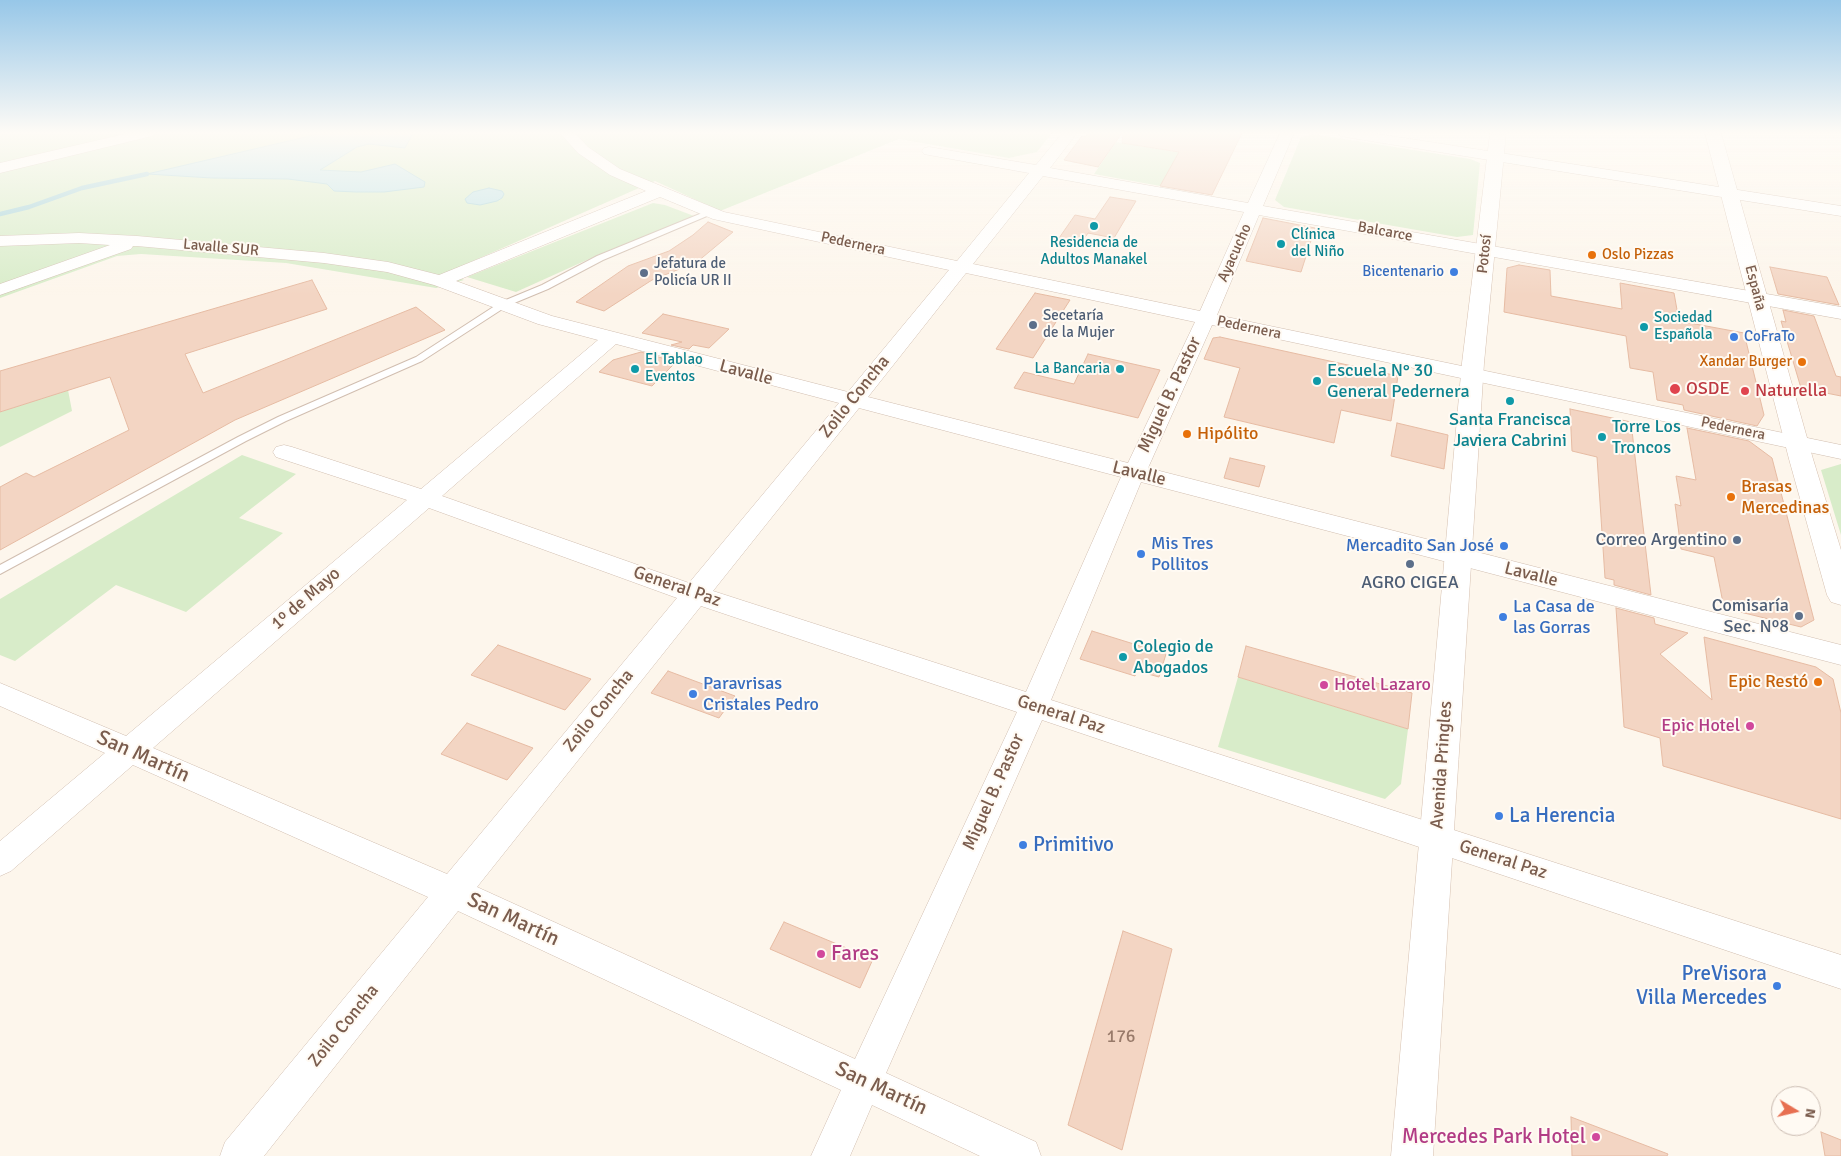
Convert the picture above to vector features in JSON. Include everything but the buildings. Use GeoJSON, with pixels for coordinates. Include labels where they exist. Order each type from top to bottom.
{"type":"FeatureCollection","features":[{"type":"Feature","properties":{"kind":"main road","name":"Potosí"},"geometry":{"type":"LineString","coordinates":[[1472,374],[1492,187]]}},
{"type":"Feature","properties":{"kind":"main road","name":"España"},"geometry":{"type":"LineString","coordinates":[[1728,187],[1797,443],[1841,595]]}},
{"type":"Feature","properties":{"kind":"main road","name":"Avenida Pringles"},"geometry":{"type":"LineString","coordinates":[[1412,1156],[1472,374]]}},
{"type":"Feature","properties":{"kind":"street","name":"Pedernera"},"geometry":{"type":"LineString","coordinates":[[649,187],[710,213],[1841,452]]}},
{"type":"Feature","properties":{"kind":"street","name":"Zoilo Concha"},"geometry":{"type":"LineString","coordinates":[[239,1156],[1026,187]]}},
{"type":"Feature","properties":{"kind":"street","name":"Balcarce"},"geometry":{"type":"LineString","coordinates":[[1132,187],[1841,313]]}},
{"type":"Feature","properties":{"kind":"street","name":"Ayacucho"},"geometry":{"type":"LineString","coordinates":[[1206,318],[1264,187]]}},
{"type":"Feature","properties":{"kind":"street"},"geometry":{"type":"LineString","coordinates":[[1686,187],[1841,211]]}},
{"type":"Feature","properties":{"kind":"street"},"geometry":{"type":"LineString","coordinates":[[440,282],[660,192]]}},
{"type":"Feature","properties":{"kind":"street","name":"Lavalle SUR"},"geometry":{"type":"LineString","coordinates":[[0,241],[69,238],[137,241],[355,261],[388,267],[440,282]]}},
{"type":"Feature","properties":{"kind":"street"},"geometry":{"type":"LineString","coordinates":[[0,290],[137,241]]}},
{"type":"Feature","properties":{"kind":"street","name":"Lavalle"},"geometry":{"type":"LineString","coordinates":[[440,282],[545,320],[1841,655]]}},
{"type":"Feature","properties":{"kind":"street","name":"Miguel B. Pastor"},"geometry":{"type":"LineString","coordinates":[[830,1156],[1034,706],[1134,473],[1206,318]]}},
{"type":"Feature","properties":{"kind":"street","name":"1º de Mayo"},"geometry":{"type":"LineString","coordinates":[[0,861],[614,337]]}},
{"type":"Feature","properties":{"kind":"street","name":"General Paz"},"geometry":{"type":"LineString","coordinates":[[284,452],[425,498],[694,594],[1841,972]]}},
{"type":"Feature","properties":{"kind":"street","name":"San Martín"},"geometry":{"type":"LineString","coordinates":[[0,694],[452,892],[1022,1156]]}},
{"type":"Feature","properties":{"kind":"lane"},"geometry":{"type":"LineString","coordinates":[[0,570],[242,439],[282,419],[419,359],[504,304],[537,291],[600,258],[710,213]]}},
{"type":"Feature","properties":{"kind":"green space"},"geometry":{"type":"Polygon","coordinates":[[[0,187],[641,187],[448,272],[464,280],[436,288],[286,263],[141,254],[117,256],[0,298],[0,187]]]}},
{"type":"Feature","properties":{"kind":"green space"},"geometry":{"type":"Polygon","coordinates":[[[668,187],[780,187],[720,211],[668,187]]]}},
{"type":"Feature","properties":{"kind":"green space"},"geometry":{"type":"Polygon","coordinates":[[[1280,187],[1478,187],[1473,235],[1457,237],[1284,207],[1275,200],[1280,187]]]}},
{"type":"Feature","properties":{"kind":"green space"},"geometry":{"type":"Polygon","coordinates":[[[653,203],[665,205],[694,216],[598,255],[516,292],[467,277],[653,203]]]}},
{"type":"Feature","properties":{"kind":"green space"},"geometry":{"type":"Polygon","coordinates":[[[68,390],[72,411],[0,447],[0,412],[68,390]]]}},
{"type":"Feature","properties":{"kind":"green space"},"geometry":{"type":"Polygon","coordinates":[[[242,455],[296,474],[239,518],[283,533],[186,612],[116,585],[15,661],[0,655],[0,599],[242,455]]]}},
{"type":"Feature","properties":{"kind":"green space"},"geometry":{"type":"Polygon","coordinates":[[[1841,464],[1841,535],[1821,470],[1841,464]]]}},
{"type":"Feature","properties":{"kind":"green space"},"geometry":{"type":"Polygon","coordinates":[[[1238,677],[1408,729],[1401,784],[1385,799],[1218,747],[1238,677]]]}},
{"type":"Feature","properties":{"kind":"water"},"geometry":{"type":"Polygon","coordinates":[[[330,187],[424,187],[384,192],[334,191],[330,187]]]}},
{"type":"Feature","properties":{"kind":"water"},"geometry":{"type":"Polygon","coordinates":[[[489,188],[502,191],[504,194],[502,198],[480,205],[467,203],[465,199],[473,192],[489,188]]]}},
{"type":"Feature","properties":{"kind":"waterway"},"geometry":{"type":"LineString","coordinates":[[0,214],[29,207],[87,187]]}},
{"type":"Feature","properties":{"kind":"place","name":"Residencia de Adultos Manakel"},"geometry":{"type":"Point","coordinates":[1094,226]}},
{"type":"Feature","properties":{"kind":"place","name":"Clínica del Niño"},"geometry":{"type":"Point","coordinates":[1281,244]}},
{"type":"Feature","properties":{"kind":"place","name":"Oslo Pizzas"},"geometry":{"type":"Point","coordinates":[1592,255]}},
{"type":"Feature","properties":{"kind":"place","name":"Bicentenario"},"geometry":{"type":"Point","coordinates":[1454,272]}},
{"type":"Feature","properties":{"kind":"place","name":"Jefatura de Policía UR II"},"geometry":{"type":"Point","coordinates":[644,273]}},
{"type":"Feature","properties":{"kind":"place","name":"Secetaría de la Mujer"},"geometry":{"type":"Point","coordinates":[1033,325]}},
{"type":"Feature","properties":{"kind":"place","name":"Sociedad Española"},"geometry":{"type":"Point","coordinates":[1644,327]}},
{"type":"Feature","properties":{"kind":"place","name":"CoFraTo"},"geometry":{"type":"Point","coordinates":[1734,337]}},
{"type":"Feature","properties":{"kind":"place","name":"Xandar Burger"},"geometry":{"type":"Point","coordinates":[1802,362]}},
{"type":"Feature","properties":{"kind":"place","name":"El Tablao Eventos"},"geometry":{"type":"Point","coordinates":[635,369]}},
{"type":"Feature","properties":{"kind":"place","name":"La Bancaria"},"geometry":{"type":"Point","coordinates":[1120,369]}},
{"type":"Feature","properties":{"kind":"place","name":"Escuela N° 30 General Pedernera"},"geometry":{"type":"Point","coordinates":[1317,381]}},
{"type":"Feature","properties":{"kind":"place","name":"OSDE"},"geometry":{"type":"Point","coordinates":[1675,389]}},
{"type":"Feature","properties":{"kind":"place","name":"Naturella"},"geometry":{"type":"Point","coordinates":[1745,391]}},
{"type":"Feature","properties":{"kind":"place","name":"Santa Francisca Javiera Cabrini"},"geometry":{"type":"Point","coordinates":[1510,401]}},
{"type":"Feature","properties":{"kind":"place","name":"Hipólito"},"geometry":{"type":"Point","coordinates":[1187,434]}},
{"type":"Feature","properties":{"kind":"place","name":"Torre Los Troncos"},"geometry":{"type":"Point","coordinates":[1602,437]}},
{"type":"Feature","properties":{"kind":"place","name":"Brasas Mercedinas"},"geometry":{"type":"Point","coordinates":[1731,497]}},
{"type":"Feature","properties":{"kind":"place","name":"Correo Argentino"},"geometry":{"type":"Point","coordinates":[1737,540]}},
{"type":"Feature","properties":{"kind":"place","name":"Mercadito San José"},"geometry":{"type":"Point","coordinates":[1504,546]}},
{"type":"Feature","properties":{"kind":"place","name":"Mis Tres Pollitos"},"geometry":{"type":"Point","coordinates":[1141,554]}},
{"type":"Feature","properties":{"kind":"place","name":"AGRO CIGEA"},"geometry":{"type":"Point","coordinates":[1410,564]}},
{"type":"Feature","properties":{"kind":"place","name":"Comisaría Sec. Nº8"},"geometry":{"type":"Point","coordinates":[1799,616]}},
{"type":"Feature","properties":{"kind":"place","name":"La Casa de las Gorras"},"geometry":{"type":"Point","coordinates":[1503,617]}},
{"type":"Feature","properties":{"kind":"place","name":"Colegio de Abogados"},"geometry":{"type":"Point","coordinates":[1123,657]}},
{"type":"Feature","properties":{"kind":"place","name":"Epic Restó"},"geometry":{"type":"Point","coordinates":[1818,682]}},
{"type":"Feature","properties":{"kind":"place","name":"Hotel Lazaro"},"geometry":{"type":"Point","coordinates":[1324,685]}},
{"type":"Feature","properties":{"kind":"place","name":"Paravrisas Cristales Pedro"},"geometry":{"type":"Point","coordinates":[693,694]}},
{"type":"Feature","properties":{"kind":"place","name":"Epic Hotel"},"geometry":{"type":"Point","coordinates":[1750,726]}},
{"type":"Feature","properties":{"kind":"place","name":"La Herencia"},"geometry":{"type":"Point","coordinates":[1499,816]}},
{"type":"Feature","properties":{"kind":"place","name":"Primitivo"},"geometry":{"type":"Point","coordinates":[1023,845]}},
{"type":"Feature","properties":{"kind":"place","name":"Fares"},"geometry":{"type":"Point","coordinates":[821,954]}},
{"type":"Feature","properties":{"kind":"place","name":"PreVisora Villa Mercedes"},"geometry":{"type":"Point","coordinates":[1777,986]}},
{"type":"Feature","properties":{"kind":"place","name":"Mercedes Park Hotel"},"geometry":{"type":"Point","coordinates":[1596,1137]}}]}
